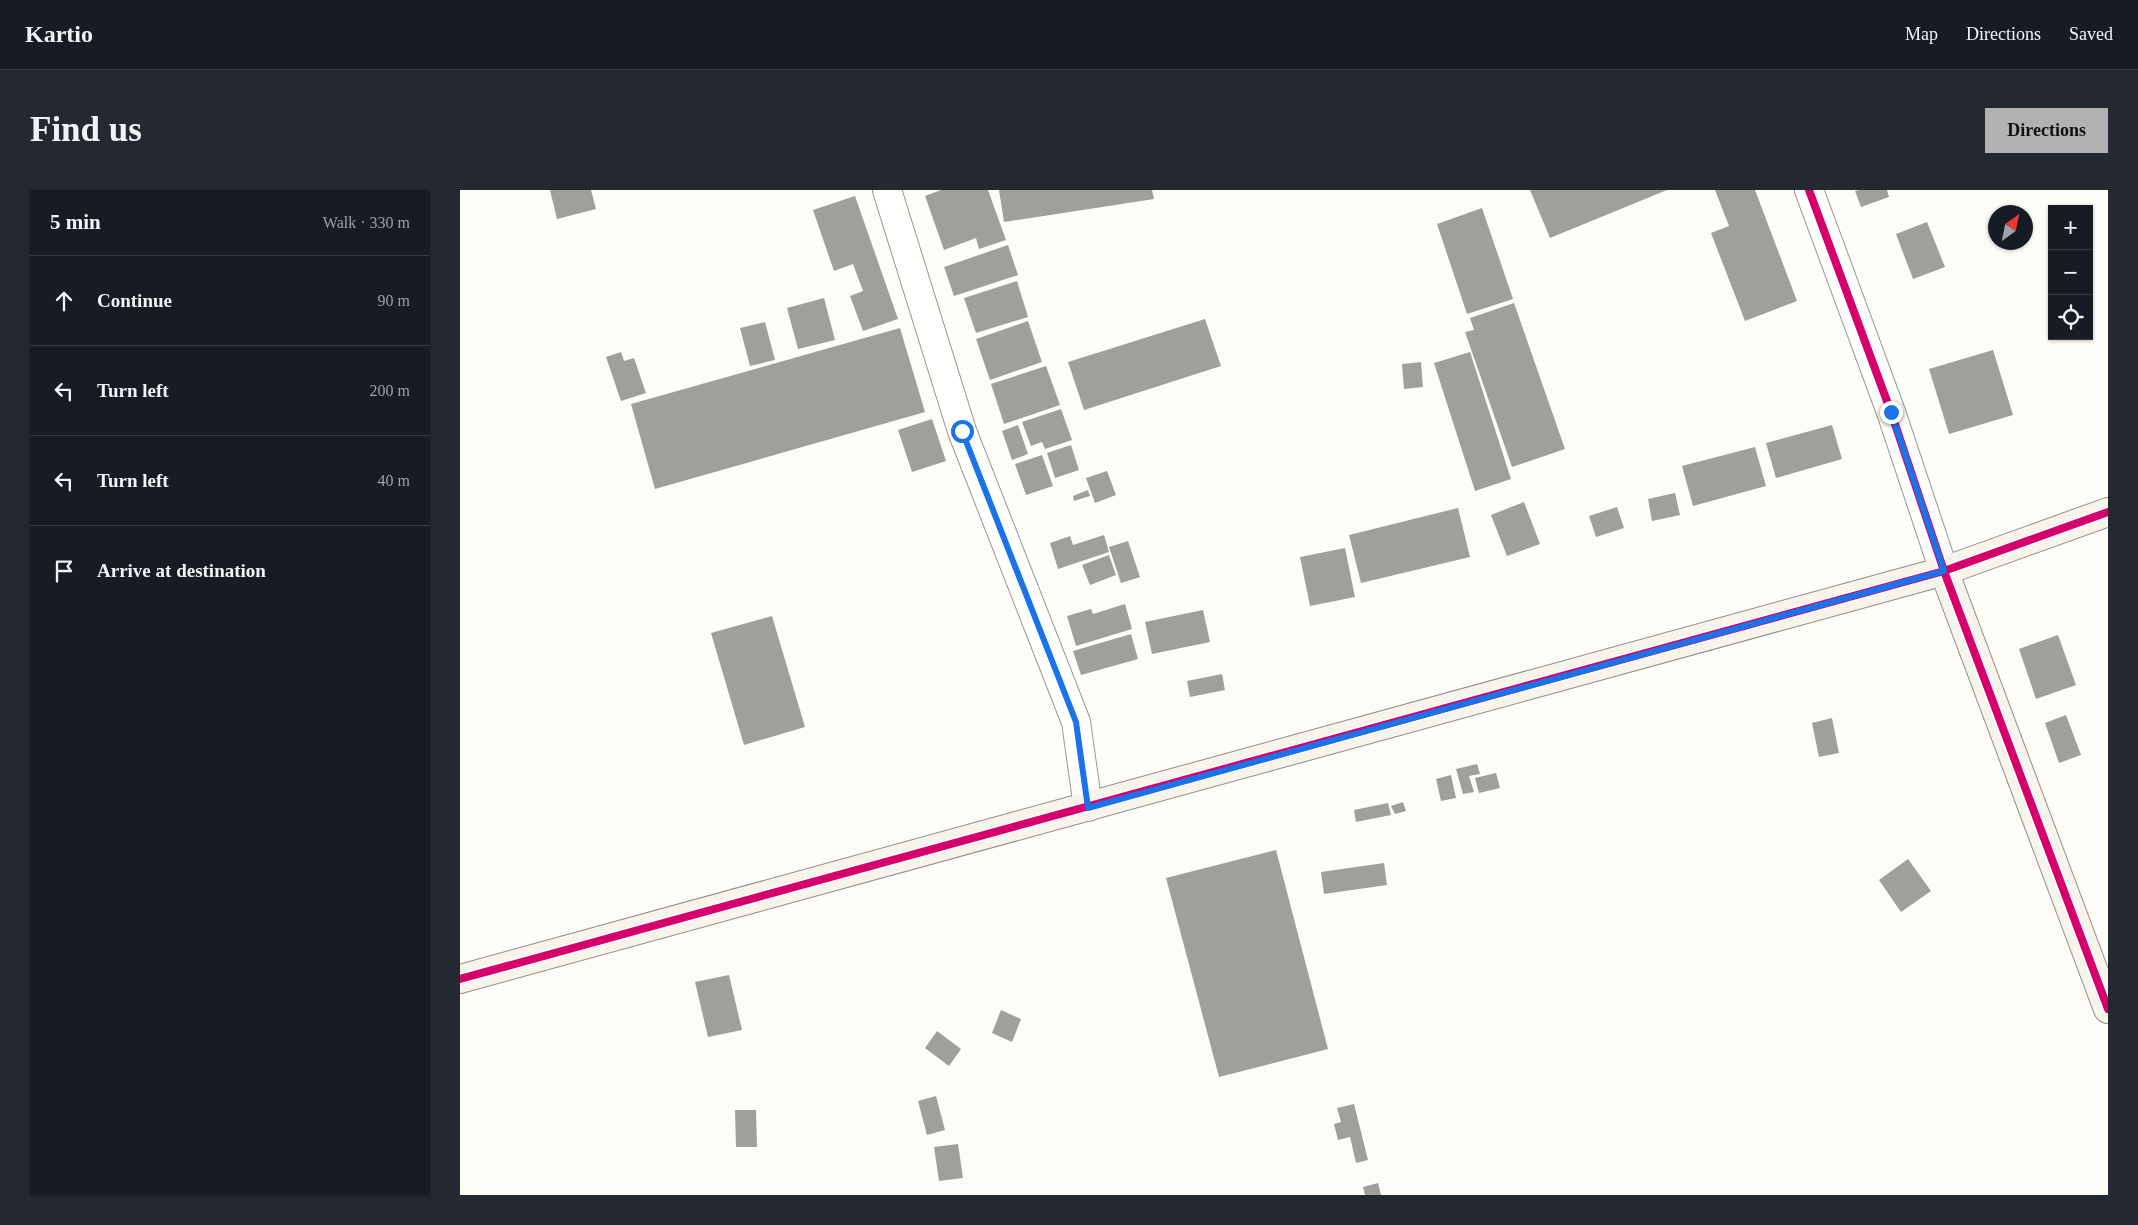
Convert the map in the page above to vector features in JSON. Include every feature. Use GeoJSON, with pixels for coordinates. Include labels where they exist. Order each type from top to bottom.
{"type":"FeatureCollection","features":[{"type":"Feature","properties":{"kind":"street"},"geometry":{"type":"LineString","coordinates":[[887,190],[962,431],[1076,722],[1088,808]]}},
{"type":"Feature","properties":{"kind":"street"},"geometry":{"type":"LineString","coordinates":[[1809,190],[1891,412],[1944,571],[2108,1009]]}},
{"type":"Feature","properties":{"kind":"street"},"geometry":{"type":"LineString","coordinates":[[460,978],[1088,808],[1944,571],[2108,512]]}},
{"type":"Feature","properties":{"kind":"building"},"geometry":{"type":"Polygon","coordinates":[[[550,190],[591,190],[596,209],[557,219],[550,190]]]}},
{"type":"Feature","properties":{"kind":"building"},"geometry":{"type":"Polygon","coordinates":[[[941,190],[988,190],[1006,240],[979,249],[976,238],[944,250],[925,196],[941,190]]]}},
{"type":"Feature","properties":{"kind":"building"},"geometry":{"type":"Polygon","coordinates":[[[999,190],[1152,190],[1154,199],[1004,222],[999,190]]]}},
{"type":"Feature","properties":{"kind":"building"},"geometry":{"type":"Polygon","coordinates":[[[1530,190],[1667,190],[1550,238],[1530,190]]]}},
{"type":"Feature","properties":{"kind":"building"},"geometry":{"type":"Polygon","coordinates":[[[1715,190],[1755,190],[1797,301],[1745,321],[1711,233],[1729,226],[1715,190]]]}},
{"type":"Feature","properties":{"kind":"building"},"geometry":{"type":"Polygon","coordinates":[[[1887,190],[1889,197],[1861,207],[1855,191],[1887,190]]]}},
{"type":"Feature","properties":{"kind":"building"},"geometry":{"type":"Polygon","coordinates":[[[855,196],[898,319],[863,331],[850,296],[863,291],[853,264],[834,271],[813,210],[855,196]]]}},
{"type":"Feature","properties":{"kind":"building"},"geometry":{"type":"Polygon","coordinates":[[[1482,208],[1513,299],[1467,314],[1437,224],[1482,208]]]}},
{"type":"Feature","properties":{"kind":"building"},"geometry":{"type":"Polygon","coordinates":[[[1927,222],[1945,267],[1913,279],[1896,234],[1927,222]]]}},
{"type":"Feature","properties":{"kind":"building"},"geometry":{"type":"Polygon","coordinates":[[[1008,245],[1018,275],[954,296],[944,267],[1008,245]]]}},
{"type":"Feature","properties":{"kind":"building"},"geometry":{"type":"Polygon","coordinates":[[[1017,281],[1028,317],[976,333],[964,298],[1017,281]]]}},
{"type":"Feature","properties":{"kind":"building"},"geometry":{"type":"Polygon","coordinates":[[[824,298],[835,340],[798,349],[787,308],[824,298]]]}},
{"type":"Feature","properties":{"kind":"building"},"geometry":{"type":"Polygon","coordinates":[[[1514,303],[1565,449],[1512,467],[1465,332],[1474,330],[1470,318],[1514,303]]]}},
{"type":"Feature","properties":{"kind":"building"},"geometry":{"type":"Polygon","coordinates":[[[1205,319],[1221,366],[1084,410],[1068,362],[1205,319]]]}},
{"type":"Feature","properties":{"kind":"building"},"geometry":{"type":"Polygon","coordinates":[[[1028,321],[1042,362],[990,380],[976,339],[1028,321]]]}},
{"type":"Feature","properties":{"kind":"building"},"geometry":{"type":"Polygon","coordinates":[[[765,322],[775,360],[750,366],[740,328],[765,322]]]}},
{"type":"Feature","properties":{"kind":"building"},"geometry":{"type":"Polygon","coordinates":[[[900,328],[925,412],[655,489],[631,404],[900,328]]]}},
{"type":"Feature","properties":{"kind":"building"},"geometry":{"type":"Polygon","coordinates":[[[1993,350],[2013,415],[1949,434],[1929,369],[1993,350]]]}},
{"type":"Feature","properties":{"kind":"building"},"geometry":{"type":"Polygon","coordinates":[[[621,352],[624,361],[634,358],[646,393],[621,401],[606,357],[621,352]]]}},
{"type":"Feature","properties":{"kind":"building"},"geometry":{"type":"Polygon","coordinates":[[[1470,352],[1511,479],[1475,491],[1434,363],[1470,352]]]}},
{"type":"Feature","properties":{"kind":"building"},"geometry":{"type":"Polygon","coordinates":[[[1421,362],[1423,387],[1404,389],[1402,364],[1421,362]]]}},
{"type":"Feature","properties":{"kind":"building"},"geometry":{"type":"Polygon","coordinates":[[[1046,366],[1060,405],[1004,424],[991,384],[1046,366]]]}},
{"type":"Feature","properties":{"kind":"building"},"geometry":{"type":"Polygon","coordinates":[[[1061,409],[1072,440],[1045,449],[1042,442],[1031,446],[1022,422],[1061,409]]]}},
{"type":"Feature","properties":{"kind":"building"},"geometry":{"type":"Polygon","coordinates":[[[932,419],[946,461],[912,472],[898,430],[932,419]]]}},
{"type":"Feature","properties":{"kind":"building"},"geometry":{"type":"Polygon","coordinates":[[[1018,425],[1028,454],[1012,460],[1002,431],[1018,425]]]}},
{"type":"Feature","properties":{"kind":"building"},"geometry":{"type":"Polygon","coordinates":[[[1832,425],[1842,459],[1776,478],[1766,443],[1832,425]]]}},
{"type":"Feature","properties":{"kind":"building"},"geometry":{"type":"Polygon","coordinates":[[[1071,445],[1079,470],[1055,478],[1047,453],[1071,445]]]}},
{"type":"Feature","properties":{"kind":"building"},"geometry":{"type":"Polygon","coordinates":[[[1755,447],[1766,486],[1693,506],[1682,466],[1755,447]]]}},
{"type":"Feature","properties":{"kind":"building"},"geometry":{"type":"Polygon","coordinates":[[[1042,455],[1053,486],[1026,495],[1015,464],[1042,455]]]}},
{"type":"Feature","properties":{"kind":"building"},"geometry":{"type":"Polygon","coordinates":[[[1107,471],[1116,495],[1095,503],[1086,478],[1107,471]]]}},
{"type":"Feature","properties":{"kind":"building"},"geometry":{"type":"Polygon","coordinates":[[[1088,490],[1090,496],[1074,501],[1073,496],[1088,490]]]}},
{"type":"Feature","properties":{"kind":"building"},"geometry":{"type":"Polygon","coordinates":[[[1675,493],[1680,515],[1652,521],[1648,499],[1675,493]]]}},
{"type":"Feature","properties":{"kind":"building"},"geometry":{"type":"Polygon","coordinates":[[[1524,502],[1540,544],[1507,556],[1491,515],[1524,502]]]}},
{"type":"Feature","properties":{"kind":"building"},"geometry":{"type":"Polygon","coordinates":[[[1617,507],[1624,528],[1596,537],[1589,516],[1617,507]]]}},
{"type":"Feature","properties":{"kind":"building"},"geometry":{"type":"Polygon","coordinates":[[[1458,508],[1470,557],[1361,583],[1349,535],[1458,508]]]}},
{"type":"Feature","properties":{"kind":"building"},"geometry":{"type":"Polygon","coordinates":[[[1104,535],[1109,552],[1058,569],[1050,543],[1070,536],[1073,545],[1104,535]]]}},
{"type":"Feature","properties":{"kind":"building"},"geometry":{"type":"Polygon","coordinates":[[[1128,541],[1140,577],[1121,583],[1109,547],[1128,541]]]}},
{"type":"Feature","properties":{"kind":"building"},"geometry":{"type":"Polygon","coordinates":[[[1345,548],[1355,597],[1310,606],[1300,557],[1345,548]]]}},
{"type":"Feature","properties":{"kind":"building"},"geometry":{"type":"Polygon","coordinates":[[[1109,555],[1116,575],[1090,585],[1082,565],[1109,555]]]}},
{"type":"Feature","properties":{"kind":"building"},"geometry":{"type":"Polygon","coordinates":[[[1125,604],[1132,629],[1076,646],[1067,616],[1091,609],[1093,614],[1125,604]]]}},
{"type":"Feature","properties":{"kind":"building"},"geometry":{"type":"Polygon","coordinates":[[[1203,610],[1210,642],[1152,654],[1145,622],[1203,610]]]}},
{"type":"Feature","properties":{"kind":"building"},"geometry":{"type":"Polygon","coordinates":[[[772,616],[805,727],[744,745],[711,633],[772,616]]]}},
{"type":"Feature","properties":{"kind":"building"},"geometry":{"type":"Polygon","coordinates":[[[1131,634],[1138,659],[1081,675],[1073,651],[1131,634]]]}},
{"type":"Feature","properties":{"kind":"building"},"geometry":{"type":"Polygon","coordinates":[[[2058,635],[2076,685],[2036,699],[2019,649],[2058,635]]]}},
{"type":"Feature","properties":{"kind":"building"},"geometry":{"type":"Polygon","coordinates":[[[1222,674],[1225,690],[1190,697],[1187,681],[1222,674]]]}},
{"type":"Feature","properties":{"kind":"building"},"geometry":{"type":"Polygon","coordinates":[[[2066,715],[2081,755],[2059,763],[2045,723],[2066,715]]]}},
{"type":"Feature","properties":{"kind":"building"},"geometry":{"type":"Polygon","coordinates":[[[1832,718],[1839,753],[1819,757],[1812,723],[1832,718]]]}},
{"type":"Feature","properties":{"kind":"building"},"geometry":{"type":"Polygon","coordinates":[[[1477,764],[1480,774],[1469,776],[1474,792],[1463,794],[1456,769],[1477,764]]]}},
{"type":"Feature","properties":{"kind":"building"},"geometry":{"type":"Polygon","coordinates":[[[1496,773],[1500,788],[1479,793],[1475,778],[1496,773]]]}},
{"type":"Feature","properties":{"kind":"building"},"geometry":{"type":"Polygon","coordinates":[[[1451,775],[1456,798],[1441,801],[1436,779],[1451,775]]]}},
{"type":"Feature","properties":{"kind":"building"},"geometry":{"type":"Polygon","coordinates":[[[1403,802],[1406,811],[1395,814],[1391,806],[1403,802]]]}},
{"type":"Feature","properties":{"kind":"building"},"geometry":{"type":"Polygon","coordinates":[[[1388,803],[1391,815],[1356,822],[1354,810],[1388,803]]]}},
{"type":"Feature","properties":{"kind":"building"},"geometry":{"type":"Polygon","coordinates":[[[1276,850],[1328,1049],[1219,1077],[1166,878],[1276,850]]]}},
{"type":"Feature","properties":{"kind":"building"},"geometry":{"type":"Polygon","coordinates":[[[1908,859],[1931,891],[1901,912],[1879,880],[1908,859]]]}},
{"type":"Feature","properties":{"kind":"building"},"geometry":{"type":"Polygon","coordinates":[[[1384,863],[1387,885],[1324,894],[1321,872],[1384,863]]]}},
{"type":"Feature","properties":{"kind":"building"},"geometry":{"type":"Polygon","coordinates":[[[729,975],[742,1030],[708,1037],[695,982],[729,975]]]}},
{"type":"Feature","properties":{"kind":"building"},"geometry":{"type":"Polygon","coordinates":[[[1001,1010],[1021,1019],[1012,1042],[992,1033],[1001,1010]]]}},
{"type":"Feature","properties":{"kind":"building"},"geometry":{"type":"Polygon","coordinates":[[[937,1031],[961,1049],[949,1066],[925,1048],[937,1031]]]}},
{"type":"Feature","properties":{"kind":"building"},"geometry":{"type":"Polygon","coordinates":[[[936,1096],[945,1130],[927,1135],[918,1101],[936,1096]]]}},
{"type":"Feature","properties":{"kind":"building"},"geometry":{"type":"Polygon","coordinates":[[[1354,1104],[1368,1160],[1356,1163],[1350,1137],[1338,1140],[1334,1124],[1341,1122],[1337,1108],[1354,1104]]]}},
{"type":"Feature","properties":{"kind":"building"},"geometry":{"type":"Polygon","coordinates":[[[735,1110],[756,1110],[757,1147],[736,1147],[735,1110]]]}},
{"type":"Feature","properties":{"kind":"building"},"geometry":{"type":"Polygon","coordinates":[[[958,1144],[963,1178],[939,1181],[934,1147],[958,1144]]]}},
{"type":"Feature","properties":{"kind":"building"},"geometry":{"type":"Polygon","coordinates":[[[1378,1183],[1381,1195],[1365,1195],[1363,1187],[1378,1183]]]}},
{"type":"Feature","properties":{"kind":"cycle path"},"geometry":{"type":"LineString","coordinates":[[1809,190],[1891,412],[1944,571],[2108,1009]]}},
{"type":"Feature","properties":{"kind":"cycle path"},"geometry":{"type":"LineString","coordinates":[[460,979],[1944,571],[2108,512]]}},
{"type":"Feature","properties":{"kind":"route"},"geometry":{"type":"LineString","coordinates":[[962,431],[1076,722],[1088,808],[1944,571],[1891,412]]}}]}
